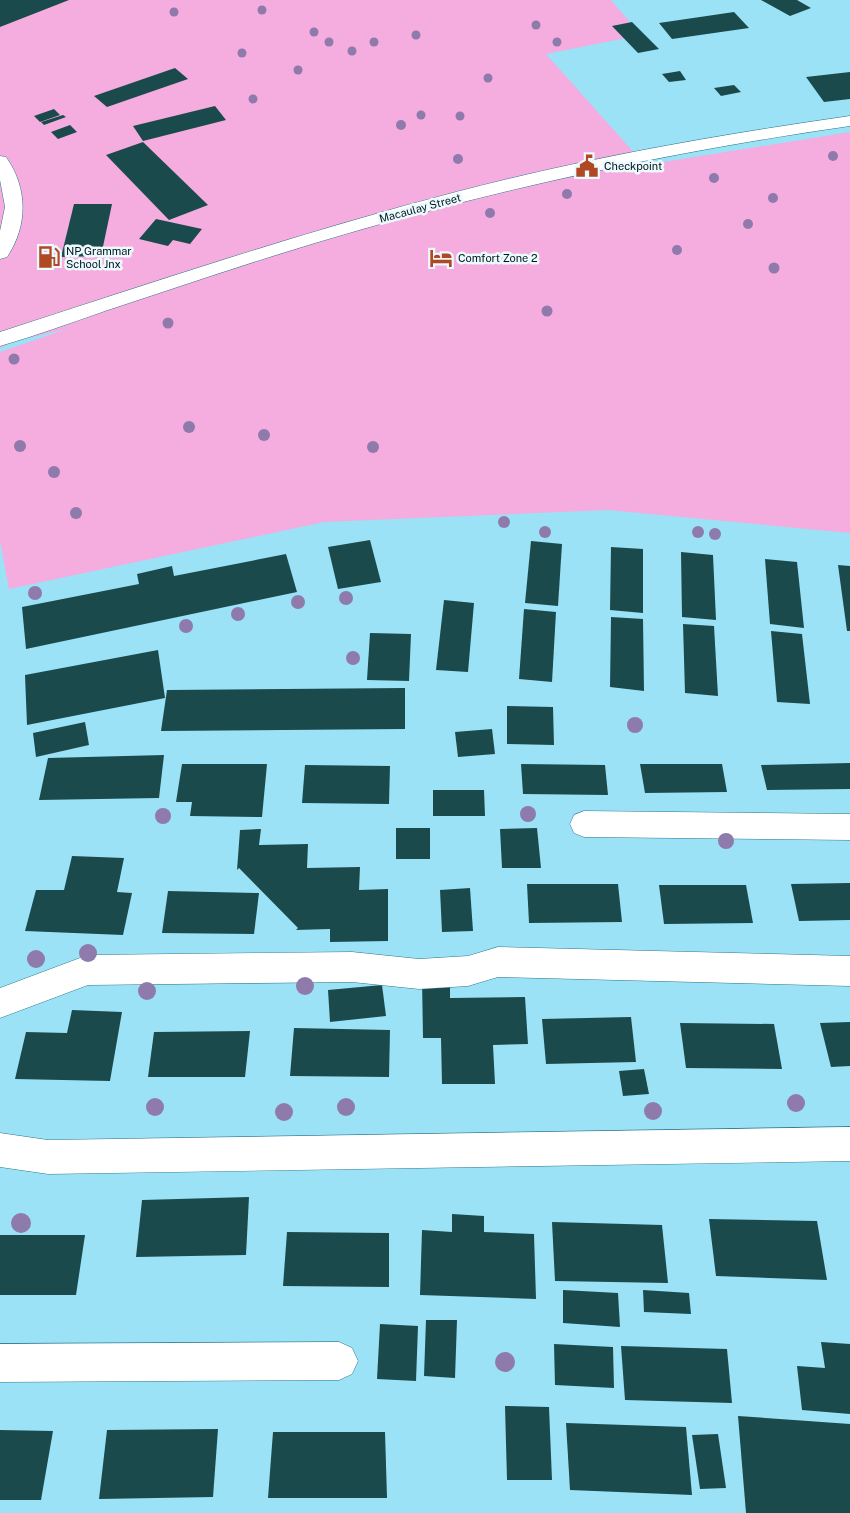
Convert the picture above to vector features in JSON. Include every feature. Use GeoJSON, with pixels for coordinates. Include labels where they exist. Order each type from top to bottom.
{"type":"FeatureCollection","features":[{"type":"Feature","properties":{"kind":"street","name":"Macaulay Street"},"geometry":{"type":"LineString","coordinates":[[0,339],[271,251],[408,210],[577,168],[716,141],[850,121]]}},
{"type":"Feature","properties":{"kind":"street"},"geometry":{"type":"LineString","coordinates":[[0,161],[9,176],[16,206],[10,234],[0,253]]}},
{"type":"Feature","properties":{"kind":"street"},"geometry":{"type":"LineString","coordinates":[[584,824],[850,827]]}},
{"type":"Feature","properties":{"kind":"street"},"geometry":{"type":"LineString","coordinates":[[0,1003],[88,970],[352,967],[420,974],[468,971],[498,962],[850,971]]}},
{"type":"Feature","properties":{"kind":"street"},"geometry":{"type":"LineString","coordinates":[[0,1150],[48,1157],[850,1144]]}},
{"type":"Feature","properties":{"kind":"street"},"geometry":{"type":"LineString","coordinates":[[0,1363],[339,1361]]}},
{"type":"Feature","properties":{"kind":"shaded area"},"geometry":{"type":"Polygon","coordinates":[[[0,0],[611,0],[641,35],[546,54],[645,165],[850,132],[850,533],[608,510],[324,522],[9,589],[0,541],[0,352],[67,329],[15,341],[0,348],[0,0]]]}},
{"type":"Feature","properties":{"kind":"building"},"geometry":{"type":"Polygon","coordinates":[[[0,0],[69,0],[0,27],[0,0]]]}},
{"type":"Feature","properties":{"kind":"building"},"geometry":{"type":"Polygon","coordinates":[[[761,0],[797,0],[811,8],[790,16],[761,0]]]}},
{"type":"Feature","properties":{"kind":"building"},"geometry":{"type":"Polygon","coordinates":[[[734,12],[749,28],[672,39],[659,23],[734,12]]]}},
{"type":"Feature","properties":{"kind":"building"},"geometry":{"type":"Polygon","coordinates":[[[632,22],[659,49],[638,53],[612,26],[632,22]]]}},
{"type":"Feature","properties":{"kind":"building"},"geometry":{"type":"Polygon","coordinates":[[[175,68],[188,79],[107,107],[94,96],[175,68]]]}},
{"type":"Feature","properties":{"kind":"building"},"geometry":{"type":"Polygon","coordinates":[[[680,71],[686,80],[669,82],[662,74],[680,71]]]}},
{"type":"Feature","properties":{"kind":"building"},"geometry":{"type":"Polygon","coordinates":[[[850,72],[850,99],[824,102],[806,77],[850,72]]]}},
{"type":"Feature","properties":{"kind":"building"},"geometry":{"type":"Polygon","coordinates":[[[734,85],[741,92],[721,96],[714,88],[734,85]]]}},
{"type":"Feature","properties":{"kind":"building"},"geometry":{"type":"Polygon","coordinates":[[[215,106],[226,120],[143,141],[133,126],[215,106]]]}},
{"type":"Feature","properties":{"kind":"building"},"geometry":{"type":"Polygon","coordinates":[[[54,109],[60,115],[40,122],[34,116],[54,109]]]}},
{"type":"Feature","properties":{"kind":"building"},"geometry":{"type":"Polygon","coordinates":[[[63,115],[66,117],[44,125],[41,122],[63,115]]]}},
{"type":"Feature","properties":{"kind":"building"},"geometry":{"type":"Polygon","coordinates":[[[70,125],[77,132],[58,139],[51,132],[70,125]]]}},
{"type":"Feature","properties":{"kind":"building"},"geometry":{"type":"Polygon","coordinates":[[[143,142],[208,205],[169,220],[106,155],[143,142]]]}},
{"type":"Feature","properties":{"kind":"building"},"geometry":{"type":"Polygon","coordinates":[[[74,204],[112,204],[101,256],[61,257],[74,204]]]}},
{"type":"Feature","properties":{"kind":"building"},"geometry":{"type":"Polygon","coordinates":[[[156,219],[202,229],[190,244],[173,240],[168,246],[139,239],[156,219]]]}},
{"type":"Feature","properties":{"kind":"building"},"geometry":{"type":"Polygon","coordinates":[[[370,540],[381,582],[338,589],[328,547],[370,540]]]}},
{"type":"Feature","properties":{"kind":"building"},"geometry":{"type":"Polygon","coordinates":[[[531,541],[562,544],[558,606],[525,603],[531,541]]]}},
{"type":"Feature","properties":{"kind":"building"},"geometry":{"type":"Polygon","coordinates":[[[611,547],[643,549],[643,613],[610,610],[611,547]]]}},
{"type":"Feature","properties":{"kind":"building"},"geometry":{"type":"Polygon","coordinates":[[[681,552],[713,555],[716,620],[682,617],[681,552]]]}},
{"type":"Feature","properties":{"kind":"building"},"geometry":{"type":"Polygon","coordinates":[[[286,554],[297,592],[26,649],[22,607],[139,584],[137,574],[172,566],[174,576],[286,554]]]}},
{"type":"Feature","properties":{"kind":"building"},"geometry":{"type":"Polygon","coordinates":[[[765,559],[797,562],[804,628],[770,624],[765,559]]]}},
{"type":"Feature","properties":{"kind":"building"},"geometry":{"type":"Polygon","coordinates":[[[838,565],[850,566],[850,631],[847,631],[838,565]]]}},
{"type":"Feature","properties":{"kind":"building"},"geometry":{"type":"Polygon","coordinates":[[[444,600],[474,603],[468,672],[436,670],[444,600]]]}},
{"type":"Feature","properties":{"kind":"building"},"geometry":{"type":"Polygon","coordinates":[[[524,609],[556,612],[552,682],[519,679],[524,609]]]}},
{"type":"Feature","properties":{"kind":"building"},"geometry":{"type":"Polygon","coordinates":[[[611,617],[643,619],[644,691],[610,687],[611,617]]]}},
{"type":"Feature","properties":{"kind":"building"},"geometry":{"type":"Polygon","coordinates":[[[683,624],[714,626],[718,696],[685,693],[683,624]]]}},
{"type":"Feature","properties":{"kind":"building"},"geometry":{"type":"Polygon","coordinates":[[[771,631],[802,634],[810,704],[777,702],[771,631]]]}},
{"type":"Feature","properties":{"kind":"building"},"geometry":{"type":"Polygon","coordinates":[[[370,633],[411,634],[409,681],[367,680],[370,633]]]}},
{"type":"Feature","properties":{"kind":"building"},"geometry":{"type":"Polygon","coordinates":[[[158,650],[165,698],[27,725],[25,675],[158,650]]]}},
{"type":"Feature","properties":{"kind":"building"},"geometry":{"type":"Polygon","coordinates":[[[405,688],[405,729],[161,731],[167,690],[405,688]]]}},
{"type":"Feature","properties":{"kind":"building"},"geometry":{"type":"Polygon","coordinates":[[[507,706],[553,707],[554,745],[507,744],[507,706]]]}},
{"type":"Feature","properties":{"kind":"building"},"geometry":{"type":"Polygon","coordinates":[[[85,722],[89,745],[36,757],[33,733],[85,722]]]}},
{"type":"Feature","properties":{"kind":"building"},"geometry":{"type":"Polygon","coordinates":[[[492,729],[495,754],[458,757],[455,732],[492,729]]]}},
{"type":"Feature","properties":{"kind":"building"},"geometry":{"type":"Polygon","coordinates":[[[164,755],[159,798],[39,800],[48,758],[164,755]]]}},
{"type":"Feature","properties":{"kind":"building"},"geometry":{"type":"Polygon","coordinates":[[[850,763],[850,789],[767,790],[761,765],[850,763]]]}},
{"type":"Feature","properties":{"kind":"building"},"geometry":{"type":"Polygon","coordinates":[[[182,764],[267,764],[262,817],[190,816],[192,802],[176,802],[182,764]]]}},
{"type":"Feature","properties":{"kind":"building"},"geometry":{"type":"Polygon","coordinates":[[[521,764],[605,765],[608,795],[523,794],[521,764]]]}},
{"type":"Feature","properties":{"kind":"building"},"geometry":{"type":"Polygon","coordinates":[[[640,764],[722,764],[727,792],[645,793],[640,764]]]}},
{"type":"Feature","properties":{"kind":"building"},"geometry":{"type":"Polygon","coordinates":[[[305,765],[390,766],[389,804],[302,803],[305,765]]]}},
{"type":"Feature","properties":{"kind":"building"},"geometry":{"type":"Polygon","coordinates":[[[433,790],[484,790],[485,816],[433,816],[433,790]]]}},
{"type":"Feature","properties":{"kind":"building"},"geometry":{"type":"Polygon","coordinates":[[[396,828],[430,828],[430,859],[396,859],[396,828]]]}},
{"type":"Feature","properties":{"kind":"building"},"geometry":{"type":"Polygon","coordinates":[[[537,828],[541,868],[502,868],[500,829],[537,828]]]}},
{"type":"Feature","properties":{"kind":"building"},"geometry":{"type":"Polygon","coordinates":[[[261,829],[259,845],[308,844],[307,868],[360,867],[359,890],[388,889],[388,941],[330,942],[330,929],[296,930],[298,928],[239,868],[237,870],[240,830],[261,829]]]}},
{"type":"Feature","properties":{"kind":"building"},"geometry":{"type":"Polygon","coordinates":[[[72,856],[124,858],[117,892],[132,893],[123,935],[25,931],[36,890],[64,890],[72,856]]]}},
{"type":"Feature","properties":{"kind":"building"},"geometry":{"type":"Polygon","coordinates":[[[850,883],[850,920],[799,921],[791,884],[850,883]]]}},
{"type":"Feature","properties":{"kind":"building"},"geometry":{"type":"Polygon","coordinates":[[[527,884],[618,884],[622,922],[529,923],[527,884]]]}},
{"type":"Feature","properties":{"kind":"building"},"geometry":{"type":"Polygon","coordinates":[[[659,885],[746,885],[753,923],[664,924],[659,885]]]}},
{"type":"Feature","properties":{"kind":"building"},"geometry":{"type":"Polygon","coordinates":[[[470,888],[473,931],[442,932],[440,890],[470,888]]]}},
{"type":"Feature","properties":{"kind":"building"},"geometry":{"type":"Polygon","coordinates":[[[168,891],[259,893],[254,934],[162,933],[168,891]]]}},
{"type":"Feature","properties":{"kind":"building"},"geometry":{"type":"Polygon","coordinates":[[[422,978],[450,978],[450,998],[525,997],[528,1044],[493,1045],[495,1084],[442,1084],[441,1038],[423,1038],[422,978]]]}},
{"type":"Feature","properties":{"kind":"building"},"geometry":{"type":"Polygon","coordinates":[[[382,985],[386,1016],[330,1022],[328,990],[382,985]]]}},
{"type":"Feature","properties":{"kind":"building"},"geometry":{"type":"Polygon","coordinates":[[[72,1010],[122,1012],[110,1081],[15,1079],[26,1032],[67,1033],[72,1010]]]}},
{"type":"Feature","properties":{"kind":"building"},"geometry":{"type":"Polygon","coordinates":[[[631,1017],[636,1062],[546,1064],[542,1019],[631,1017]]]}},
{"type":"Feature","properties":{"kind":"building"},"geometry":{"type":"Polygon","coordinates":[[[850,1022],[850,1066],[831,1067],[820,1023],[850,1022]]]}},
{"type":"Feature","properties":{"kind":"building"},"geometry":{"type":"Polygon","coordinates":[[[680,1023],[774,1024],[782,1069],[686,1068],[680,1023]]]}},
{"type":"Feature","properties":{"kind":"building"},"geometry":{"type":"Polygon","coordinates":[[[294,1028],[390,1030],[389,1077],[290,1076],[294,1028]]]}},
{"type":"Feature","properties":{"kind":"building"},"geometry":{"type":"Polygon","coordinates":[[[250,1031],[245,1077],[148,1077],[154,1032],[250,1031]]]}},
{"type":"Feature","properties":{"kind":"building"},"geometry":{"type":"Polygon","coordinates":[[[644,1069],[649,1094],[623,1096],[619,1071],[644,1069]]]}},
{"type":"Feature","properties":{"kind":"building"},"geometry":{"type":"Polygon","coordinates":[[[249,1197],[246,1255],[136,1257],[142,1200],[249,1197]]]}},
{"type":"Feature","properties":{"kind":"building"},"geometry":{"type":"Polygon","coordinates":[[[452,1214],[484,1216],[484,1232],[534,1234],[536,1299],[420,1295],[422,1230],[452,1232],[452,1214]]]}},
{"type":"Feature","properties":{"kind":"building"},"geometry":{"type":"Polygon","coordinates":[[[709,1219],[817,1221],[827,1280],[716,1276],[709,1219]]]}},
{"type":"Feature","properties":{"kind":"building"},"geometry":{"type":"Polygon","coordinates":[[[552,1222],[662,1225],[668,1283],[555,1281],[552,1222]]]}},
{"type":"Feature","properties":{"kind":"building"},"geometry":{"type":"Polygon","coordinates":[[[287,1232],[389,1233],[389,1287],[283,1286],[287,1232]]]}},
{"type":"Feature","properties":{"kind":"building"},"geometry":{"type":"Polygon","coordinates":[[[0,1235],[85,1235],[76,1295],[0,1295],[0,1235]]]}},
{"type":"Feature","properties":{"kind":"building"},"geometry":{"type":"Polygon","coordinates":[[[563,1290],[618,1293],[620,1327],[563,1323],[563,1290]]]}},
{"type":"Feature","properties":{"kind":"building"},"geometry":{"type":"Polygon","coordinates":[[[643,1290],[689,1293],[691,1314],[644,1312],[643,1290]]]}},
{"type":"Feature","properties":{"kind":"building"},"geometry":{"type":"Polygon","coordinates":[[[426,1320],[457,1320],[455,1378],[424,1376],[426,1320]]]}},
{"type":"Feature","properties":{"kind":"building"},"geometry":{"type":"Polygon","coordinates":[[[380,1324],[418,1326],[416,1381],[377,1379],[380,1324]]]}},
{"type":"Feature","properties":{"kind":"building"},"geometry":{"type":"Polygon","coordinates":[[[821,1342],[850,1344],[850,1414],[802,1410],[797,1366],[825,1368],[821,1342]]]}},
{"type":"Feature","properties":{"kind":"building"},"geometry":{"type":"Polygon","coordinates":[[[554,1344],[613,1347],[614,1388],[555,1385],[554,1344]]]}},
{"type":"Feature","properties":{"kind":"building"},"geometry":{"type":"Polygon","coordinates":[[[621,1346],[727,1349],[732,1403],[625,1400],[621,1346]]]}},
{"type":"Feature","properties":{"kind":"building"},"geometry":{"type":"Polygon","coordinates":[[[505,1406],[549,1407],[552,1480],[507,1480],[505,1406]]]}},
{"type":"Feature","properties":{"kind":"building"},"geometry":{"type":"Polygon","coordinates":[[[738,1416],[850,1424],[850,1513],[746,1513],[738,1416]]]}},
{"type":"Feature","properties":{"kind":"building"},"geometry":{"type":"Polygon","coordinates":[[[566,1423],[686,1427],[692,1495],[570,1490],[566,1423]]]}},
{"type":"Feature","properties":{"kind":"building"},"geometry":{"type":"Polygon","coordinates":[[[218,1429],[213,1497],[99,1499],[107,1430],[218,1429]]]}},
{"type":"Feature","properties":{"kind":"building"},"geometry":{"type":"Polygon","coordinates":[[[0,1430],[53,1431],[41,1500],[0,1500],[0,1430]]]}},
{"type":"Feature","properties":{"kind":"building"},"geometry":{"type":"Polygon","coordinates":[[[273,1432],[385,1432],[387,1498],[268,1498],[273,1432]]]}},
{"type":"Feature","properties":{"kind":"building"},"geometry":{"type":"Polygon","coordinates":[[[718,1434],[726,1488],[700,1489],[692,1435],[718,1434]]]}},
{"type":"Feature","properties":{"kind":"place","name":"Checkpoint"},"geometry":{"type":"Point","coordinates":[587,166]}},
{"type":"Feature","properties":{"kind":"place","name":"NP Grammar School Jnx"},"geometry":{"type":"Point","coordinates":[49,257]}},
{"type":"Feature","properties":{"kind":"place","name":"Comfort Zone 2"},"geometry":{"type":"Point","coordinates":[441,258]}}]}
